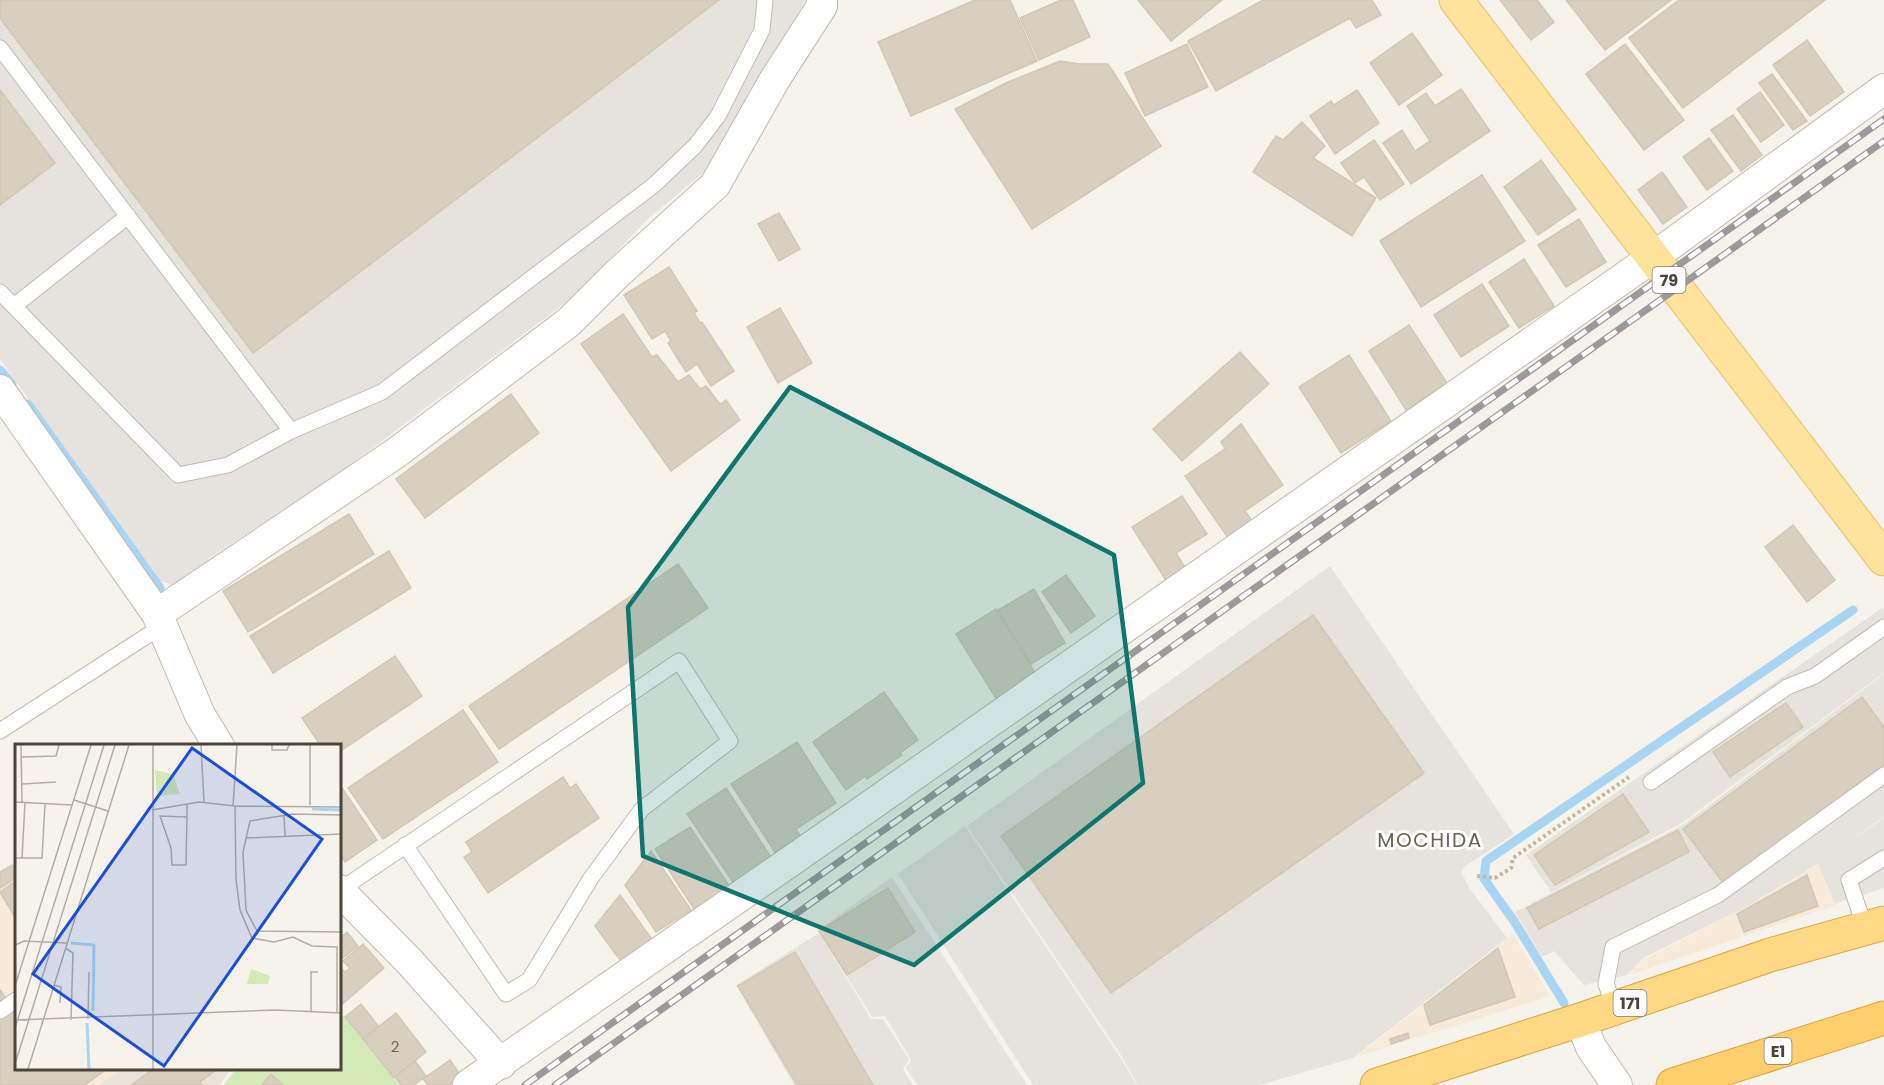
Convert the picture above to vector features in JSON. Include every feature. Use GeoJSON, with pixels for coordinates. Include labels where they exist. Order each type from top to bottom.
{"type":"FeatureCollection","features":[{"type":"Feature","properties":{"kind":"highway","name":"171"},"geometry":{"type":"LineString","coordinates":[[1377,1085],[1580,1020],[1770,955],[1875,925]]}},
{"type":"Feature","properties":{"kind":"highway","name":"E1"},"geometry":{"type":"LineString","coordinates":[[1672,1085],[1884,1018]]}},
{"type":"Feature","properties":{"kind":"main road","name":"79"},"geometry":{"type":"LineString","coordinates":[[1456,0],[1884,559]]}},
{"type":"Feature","properties":{"kind":"street"},"geometry":{"type":"LineString","coordinates":[[160,620],[396,453],[569,322],[616,275],[715,185],[775,80],[822,6],[822,0]]}},
{"type":"Feature","properties":{"kind":"street"},"geometry":{"type":"LineString","coordinates":[[468,1085],[1652,258],[1884,89]]}},
{"type":"Feature","properties":{"kind":"street"},"geometry":{"type":"LineString","coordinates":[[0,390],[160,620],[200,715],[218,744]]}},
{"type":"Feature","properties":{"kind":"street"},"geometry":{"type":"LineString","coordinates":[[340,891],[409,960],[501,1064]]}},
{"type":"Feature","properties":{"kind":"street"},"geometry":{"type":"LineString","coordinates":[[1580,1020],[1591,1047],[1617,1085]]}},
{"type":"Feature","properties":{"kind":"lane"},"geometry":{"type":"LineString","coordinates":[[0,292],[178,475],[228,465],[291,431],[382,392],[654,185],[695,146],[718,116],[762,30],[765,0]]}},
{"type":"Feature","properties":{"kind":"lane"},"geometry":{"type":"LineString","coordinates":[[0,48],[291,431]]}},
{"type":"Feature","properties":{"kind":"lane"},"geometry":{"type":"LineString","coordinates":[[14,306],[128,216]]}},
{"type":"Feature","properties":{"kind":"lane"},"geometry":{"type":"LineString","coordinates":[[0,731],[160,620]]}},
{"type":"Feature","properties":{"kind":"lane"},"geometry":{"type":"LineString","coordinates":[[1651,782],[1787,687],[1815,676],[1884,627]]}},
{"type":"Feature","properties":{"kind":"lane"},"geometry":{"type":"LineString","coordinates":[[340,889],[405,845],[679,661],[730,741],[642,809],[591,878],[529,980],[506,994],[405,845]]}},
{"type":"Feature","properties":{"kind":"lane"},"geometry":{"type":"LineString","coordinates":[[1615,1008],[1606,984],[1613,947],[1718,895],[1884,775]]}},
{"type":"Feature","properties":{"kind":"lane"},"geometry":{"type":"LineString","coordinates":[[1875,925],[1849,880],[1884,858]]}},
{"type":"Feature","properties":{"kind":"lane"},"geometry":{"type":"LineString","coordinates":[[0,1011],[15,1001]]}},
{"type":"Feature","properties":{"kind":"path"},"geometry":{"type":"LineString","coordinates":[[1478,876],[1496,878]]}},
{"type":"Feature","properties":{"kind":"highlighted area"},"geometry":{"type":"Polygon","coordinates":[[[790,387],[1114,555],[1143,783],[914,965],[643,856],[628,607],[790,387]]]}},
{"type":"Feature","properties":{"kind":"shaded area"},"geometry":{"type":"Polygon","coordinates":[[[0,0],[806,0],[739,122],[704,172],[650,217],[573,297],[338,474],[209,558],[207,563],[175,586],[157,580],[0,359],[0,0]]]}},
{"type":"Feature","properties":{"kind":"shaded area"},"geometry":{"type":"Polygon","coordinates":[[[1330,566],[1514,834],[1464,867],[1461,872],[1470,889],[1507,938],[1353,1058],[1260,1085],[1138,1085],[1119,1052],[967,826],[1330,566]]]}},
{"type":"Feature","properties":{"kind":"shaded area"},"geometry":{"type":"Polygon","coordinates":[[[1882,608],[1884,610],[1884,673],[1682,823],[1551,892],[1526,855],[1882,608]]]}},
{"type":"Feature","properties":{"kind":"shaded area"},"geometry":{"type":"Polygon","coordinates":[[[1884,674],[1884,817],[1836,851],[1884,818],[1884,888],[1835,904],[1818,864],[1746,907],[1645,957],[1627,975],[1584,985],[1554,951],[1542,957],[1515,912],[1684,824],[1884,674]]]}},
{"type":"Feature","properties":{"kind":"shaded area"},"geometry":{"type":"Polygon","coordinates":[[[965,826],[1137,1085],[1033,1085],[898,874],[965,826]]]}},
{"type":"Feature","properties":{"kind":"shaded area"},"geometry":{"type":"Polygon","coordinates":[[[1818,865],[1835,905],[1629,975],[1645,959],[1746,907],[1818,865]]]}},
{"type":"Feature","properties":{"kind":"shaded area"},"geometry":{"type":"Polygon","coordinates":[[[892,877],[1027,1085],[917,1085],[906,1068],[911,1060],[885,1016],[872,1017],[821,936],[871,1019],[883,1019],[909,1059],[903,1069],[913,1085],[794,1085],[736,985],[819,933],[818,930],[892,877]]]}},
{"type":"Feature","properties":{"kind":"shaded area"},"geometry":{"type":"Polygon","coordinates":[[[15,880],[15,1070],[120,1070],[97,1085],[0,1085],[0,889],[15,880]]]}},
{"type":"Feature","properties":{"kind":"shaded area"},"geometry":{"type":"Polygon","coordinates":[[[1513,934],[1550,996],[1356,1057],[1513,934]]]}},
{"type":"Feature","properties":{"kind":"shaded area"},"geometry":{"type":"Polygon","coordinates":[[[120,1070],[230,1070],[220,1085],[98,1085],[120,1070]]]}},
{"type":"Feature","properties":{"kind":"green space"},"geometry":{"type":"Polygon","coordinates":[[[340,1012],[399,1085],[224,1085],[235,1070],[340,1070],[340,1012]]]}},
{"type":"Feature","properties":{"kind":"building"},"geometry":{"type":"Polygon","coordinates":[[[0,0],[719,0],[253,353],[0,18],[0,0]]]}},
{"type":"Feature","properties":{"kind":"building"},"geometry":{"type":"Polygon","coordinates":[[[975,0],[1010,0],[1037,61],[911,116],[878,42],[975,0]]]}},
{"type":"Feature","properties":{"kind":"building"},"geometry":{"type":"Polygon","coordinates":[[[1061,0],[1073,0],[1090,37],[1039,60],[1020,18],[1061,0]]]}},
{"type":"Feature","properties":{"kind":"building"},"geometry":{"type":"Polygon","coordinates":[[[1138,0],[1222,0],[1171,41],[1138,0]]]}},
{"type":"Feature","properties":{"kind":"building"},"geometry":{"type":"Polygon","coordinates":[[[1263,0],[1372,0],[1381,15],[1356,28],[1350,18],[1216,91],[1188,41],[1263,0]]]}},
{"type":"Feature","properties":{"kind":"building"},"geometry":{"type":"Polygon","coordinates":[[[1500,0],[1537,0],[1554,22],[1531,40],[1500,0]]]}},
{"type":"Feature","properties":{"kind":"building"},"geometry":{"type":"Polygon","coordinates":[[[1566,0],[1671,0],[1605,50],[1566,0]]]}},
{"type":"Feature","properties":{"kind":"building"},"geometry":{"type":"Polygon","coordinates":[[[1679,0],[1825,0],[1683,108],[1629,38],[1679,0]]]}},
{"type":"Feature","properties":{"kind":"building"},"geometry":{"type":"Polygon","coordinates":[[[1412,33],[1442,75],[1399,105],[1370,63],[1412,33]]]}},
{"type":"Feature","properties":{"kind":"building"},"geometry":{"type":"Polygon","coordinates":[[[1807,40],[1844,92],[1810,116],[1773,65],[1807,40]]]}},
{"type":"Feature","properties":{"kind":"building"},"geometry":{"type":"Polygon","coordinates":[[[1187,44],[1208,87],[1145,116],[1125,73],[1187,44]]]}},
{"type":"Feature","properties":{"kind":"building"},"geometry":{"type":"Polygon","coordinates":[[[1625,44],[1684,120],[1644,150],[1586,74],[1625,44]]]}},
{"type":"Feature","properties":{"kind":"building"},"geometry":{"type":"Polygon","coordinates":[[[1060,61],[1079,64],[1108,64],[1161,146],[1032,229],[955,109],[1008,82],[1060,61]]]}},
{"type":"Feature","properties":{"kind":"building"},"geometry":{"type":"Polygon","coordinates":[[[1772,74],[1807,121],[1793,130],[1759,83],[1772,74]]]}},
{"type":"Feature","properties":{"kind":"building"},"geometry":{"type":"Polygon","coordinates":[[[1461,89],[1490,131],[1411,184],[1383,143],[1402,130],[1415,151],[1430,141],[1407,106],[1426,93],[1435,106],[1461,89]]]}},
{"type":"Feature","properties":{"kind":"building"},"geometry":{"type":"Polygon","coordinates":[[[0,90],[55,163],[0,205],[0,90]]]}},
{"type":"Feature","properties":{"kind":"building"},"geometry":{"type":"Polygon","coordinates":[[[1357,90],[1379,123],[1335,154],[1310,116],[1331,101],[1334,105],[1357,90]]]}},
{"type":"Feature","properties":{"kind":"building"},"geometry":{"type":"Polygon","coordinates":[[[1760,92],[1784,125],[1761,142],[1737,109],[1760,92]]]}},
{"type":"Feature","properties":{"kind":"building"},"geometry":{"type":"Polygon","coordinates":[[[1733,115],[1762,155],[1741,171],[1711,130],[1733,115]]]}},
{"type":"Feature","properties":{"kind":"building"},"geometry":{"type":"Polygon","coordinates":[[[1302,122],[1325,146],[1313,158],[1376,198],[1352,236],[1253,172],[1276,136],[1283,140],[1302,122]]]}},
{"type":"Feature","properties":{"kind":"building"},"geometry":{"type":"Polygon","coordinates":[[[1709,138],[1733,171],[1707,190],[1683,157],[1709,138]]]}},
{"type":"Feature","properties":{"kind":"building"},"geometry":{"type":"Polygon","coordinates":[[[1374,140],[1404,184],[1380,200],[1364,177],[1355,183],[1341,163],[1374,140]]]}},
{"type":"Feature","properties":{"kind":"building"},"geometry":{"type":"Polygon","coordinates":[[[1541,160],[1576,209],[1538,235],[1504,187],[1541,160]]]}},
{"type":"Feature","properties":{"kind":"building"},"geometry":{"type":"Polygon","coordinates":[[[1662,172],[1687,207],[1663,224],[1638,190],[1662,172]]]}},
{"type":"Feature","properties":{"kind":"building"},"geometry":{"type":"Polygon","coordinates":[[[1482,175],[1525,241],[1421,307],[1380,241],[1482,175]]]}},
{"type":"Feature","properties":{"kind":"building"},"geometry":{"type":"Polygon","coordinates":[[[779,213],[800,249],[779,261],[758,224],[779,213]]]}},
{"type":"Feature","properties":{"kind":"building"},"geometry":{"type":"Polygon","coordinates":[[[1579,219],[1606,262],[1566,287],[1538,245],[1579,219]]]}},
{"type":"Feature","properties":{"kind":"building"},"geometry":{"type":"Polygon","coordinates":[[[1524,259],[1554,306],[1519,328],[1489,282],[1524,259]]]}},
{"type":"Feature","properties":{"kind":"building"},"geometry":{"type":"Polygon","coordinates":[[[669,267],[697,311],[694,313],[700,323],[702,322],[734,371],[711,386],[697,364],[686,372],[668,343],[671,341],[665,331],[652,339],[624,295],[669,267]]]}},
{"type":"Feature","properties":{"kind":"building"},"geometry":{"type":"Polygon","coordinates":[[[1482,284],[1509,326],[1461,357],[1434,315],[1482,284]]]}},
{"type":"Feature","properties":{"kind":"building"},"geometry":{"type":"Polygon","coordinates":[[[780,308],[812,363],[778,383],[747,327],[780,308]]]}},
{"type":"Feature","properties":{"kind":"building"},"geometry":{"type":"Polygon","coordinates":[[[623,314],[652,357],[657,355],[678,382],[689,375],[700,389],[706,386],[720,404],[726,400],[740,420],[671,471],[581,344],[623,314]]]}},
{"type":"Feature","properties":{"kind":"building"},"geometry":{"type":"Polygon","coordinates":[[[1409,325],[1447,383],[1406,410],[1369,351],[1409,325]]]}},
{"type":"Feature","properties":{"kind":"building"},"geometry":{"type":"Polygon","coordinates":[[[1240,352],[1269,384],[1182,461],[1153,429],[1240,352]]]}},
{"type":"Feature","properties":{"kind":"building"},"geometry":{"type":"Polygon","coordinates":[[[1349,355],[1391,421],[1341,453],[1299,387],[1349,355]]]}},
{"type":"Feature","properties":{"kind":"building"},"geometry":{"type":"Polygon","coordinates":[[[511,394],[539,433],[425,518],[396,479],[511,394]]]}},
{"type":"Feature","properties":{"kind":"building"},"geometry":{"type":"Polygon","coordinates":[[[1241,424],[1283,485],[1245,511],[1253,522],[1229,539],[1185,476],[1225,449],[1221,442],[1241,424]]]}},
{"type":"Feature","properties":{"kind":"building"},"geometry":{"type":"Polygon","coordinates":[[[1182,496],[1207,534],[1176,553],[1186,569],[1167,582],[1132,527],[1182,496]]]}},
{"type":"Feature","properties":{"kind":"building"},"geometry":{"type":"Polygon","coordinates":[[[349,514],[374,554],[248,632],[223,591],[349,514]]]}},
{"type":"Feature","properties":{"kind":"building"},"geometry":{"type":"Polygon","coordinates":[[[1793,525],[1835,580],[1807,602],[1765,547],[1793,525]]]}},
{"type":"Feature","properties":{"kind":"building"},"geometry":{"type":"Polygon","coordinates":[[[389,551],[411,588],[273,673],[250,636],[389,551]]]}},
{"type":"Feature","properties":{"kind":"building"},"geometry":{"type":"Polygon","coordinates":[[[678,564],[708,608],[499,749],[469,706],[678,564]]]}},
{"type":"Feature","properties":{"kind":"building"},"geometry":{"type":"Polygon","coordinates":[[[1066,575],[1095,616],[1071,633],[1042,592],[1066,575]]]}},
{"type":"Feature","properties":{"kind":"building"},"geometry":{"type":"Polygon","coordinates":[[[1034,589],[1065,643],[1031,664],[998,610],[1034,589]]]}},
{"type":"Feature","properties":{"kind":"building"},"geometry":{"type":"Polygon","coordinates":[[[996,609],[1037,676],[997,700],[956,634],[996,609]]]}},
{"type":"Feature","properties":{"kind":"building"},"geometry":{"type":"Polygon","coordinates":[[[1313,615],[1424,773],[1111,993],[1001,836],[1313,615]]]}},
{"type":"Feature","properties":{"kind":"building"},"geometry":{"type":"Polygon","coordinates":[[[395,656],[422,696],[340,751],[340,744],[320,744],[302,718],[395,656]]]}},
{"type":"Feature","properties":{"kind":"building"},"geometry":{"type":"Polygon","coordinates":[[[884,692],[918,740],[900,753],[902,755],[867,779],[865,776],[846,790],[813,742],[884,692]]]}},
{"type":"Feature","properties":{"kind":"building"},"geometry":{"type":"Polygon","coordinates":[[[1862,697],[1884,727],[1884,765],[1723,883],[1683,829],[1862,697]]]}},
{"type":"Feature","properties":{"kind":"building"},"geometry":{"type":"Polygon","coordinates":[[[1786,703],[1803,727],[1730,777],[1713,752],[1786,703]]]}},
{"type":"Feature","properties":{"kind":"building"},"geometry":{"type":"Polygon","coordinates":[[[463,710],[498,762],[383,839],[348,788],[463,710]]]}},
{"type":"Feature","properties":{"kind":"building"},"geometry":{"type":"Polygon","coordinates":[[[797,742],[836,803],[796,829],[805,843],[780,860],[731,784],[797,742]]]}},
{"type":"Feature","properties":{"kind":"building"},"geometry":{"type":"Polygon","coordinates":[[[563,777],[570,788],[576,784],[599,818],[488,893],[464,857],[472,852],[466,842],[563,777]]]}},
{"type":"Feature","properties":{"kind":"building"},"geometry":{"type":"Polygon","coordinates":[[[342,788],[377,840],[345,862],[340,854],[340,789],[342,788]]]}},
{"type":"Feature","properties":{"kind":"building"},"geometry":{"type":"Polygon","coordinates":[[[726,788],[774,862],[737,888],[687,814],[726,788]]]}},
{"type":"Feature","properties":{"kind":"building"},"geometry":{"type":"Polygon","coordinates":[[[1623,794],[1649,832],[1555,885],[1534,855],[1623,794]]]}},
{"type":"Feature","properties":{"kind":"building"},"geometry":{"type":"Polygon","coordinates":[[[690,827],[734,893],[698,915],[655,849],[690,827]]]}},
{"type":"Feature","properties":{"kind":"building"},"geometry":{"type":"Polygon","coordinates":[[[1678,830],[1689,852],[1539,929],[1527,908],[1678,830]]]}},
{"type":"Feature","properties":{"kind":"building"},"geometry":{"type":"Polygon","coordinates":[[[651,851],[691,910],[656,932],[625,885],[651,851]]]}},
{"type":"Feature","properties":{"kind":"building"},"geometry":{"type":"Polygon","coordinates":[[[12,865],[15,870],[15,879],[0,888],[0,872],[12,865]]]}},
{"type":"Feature","properties":{"kind":"building"},"geometry":{"type":"Polygon","coordinates":[[[1807,875],[1818,906],[1744,932],[1737,914],[1807,875]]]}},
{"type":"Feature","properties":{"kind":"building"},"geometry":{"type":"Polygon","coordinates":[[[15,882],[15,917],[0,892],[15,882]]]}},
{"type":"Feature","properties":{"kind":"building"},"geometry":{"type":"Polygon","coordinates":[[[888,888],[915,932],[847,975],[819,931],[888,888]]]}},
{"type":"Feature","properties":{"kind":"building"},"geometry":{"type":"Polygon","coordinates":[[[620,895],[654,942],[623,964],[595,926],[620,895]]]}},
{"type":"Feature","properties":{"kind":"building"},"geometry":{"type":"Polygon","coordinates":[[[347,932],[358,946],[340,960],[340,938],[347,932]]]}},
{"type":"Feature","properties":{"kind":"building"},"geometry":{"type":"Polygon","coordinates":[[[363,944],[384,968],[340,1006],[340,967],[345,972],[350,968],[343,961],[363,944]]]}},
{"type":"Feature","properties":{"kind":"building"},"geometry":{"type":"Polygon","coordinates":[[[1498,948],[1515,997],[1430,1025],[1424,1005],[1498,948]]]}},
{"type":"Feature","properties":{"kind":"building"},"geometry":{"type":"Polygon","coordinates":[[[795,952],[873,1085],[797,1085],[738,986],[795,952]]]}},
{"type":"Feature","properties":{"kind":"building"},"geometry":{"type":"Polygon","coordinates":[[[0,990],[15,1012],[15,1070],[105,1070],[85,1085],[0,1085],[0,990]]]}},
{"type":"Feature","properties":{"kind":"building"},"geometry":{"type":"Polygon","coordinates":[[[361,1004],[379,1027],[363,1039],[345,1017],[361,1004]]]}},
{"type":"Feature","properties":{"kind":"building"},"geometry":{"type":"Polygon","coordinates":[[[396,1013],[426,1052],[394,1078],[363,1039],[396,1013]]]}},
{"type":"Feature","properties":{"kind":"building"},"geometry":{"type":"Polygon","coordinates":[[[1408,1033],[1409,1038],[1391,1044],[1390,1039],[1408,1033]]]}},
{"type":"Feature","properties":{"kind":"building"},"geometry":{"type":"Polygon","coordinates":[[[450,1060],[461,1076],[449,1085],[428,1085],[423,1079],[450,1060]]]}},
{"type":"Feature","properties":{"kind":"building"},"geometry":{"type":"Polygon","coordinates":[[[415,1061],[426,1076],[414,1085],[401,1085],[395,1077],[415,1061]]]}},
{"type":"Feature","properties":{"kind":"building"},"geometry":{"type":"Polygon","coordinates":[[[152,1070],[216,1070],[200,1082],[202,1085],[131,1085],[152,1070]]]}},
{"type":"Feature","properties":{"kind":"building"},"geometry":{"type":"Polygon","coordinates":[[[271,1074],[283,1085],[262,1085],[271,1074]]]}},
{"type":"Feature","properties":{"kind":"waterway"},"geometry":{"type":"LineString","coordinates":[[0,370],[12,384]]}},
{"type":"Feature","properties":{"kind":"waterway"},"geometry":{"type":"LineString","coordinates":[[28,404],[160,588]]}},
{"type":"Feature","properties":{"kind":"waterway"},"geometry":{"type":"LineString","coordinates":[[1564,1003],[1514,921],[1484,879],[1486,861],[1853,610]]}},
{"type":"Feature","properties":{"kind":"railway"},"geometry":{"type":"LineString","coordinates":[[525,1085],[1884,119]]}},
{"type":"Feature","properties":{"kind":"railway"},"geometry":{"type":"LineString","coordinates":[[555,1085],[1884,141]]}},
{"type":"Feature","properties":{"kind":"district","name":"MOCHIDA"},"geometry":{"type":"Point","coordinates":[1430,840]}}]}
